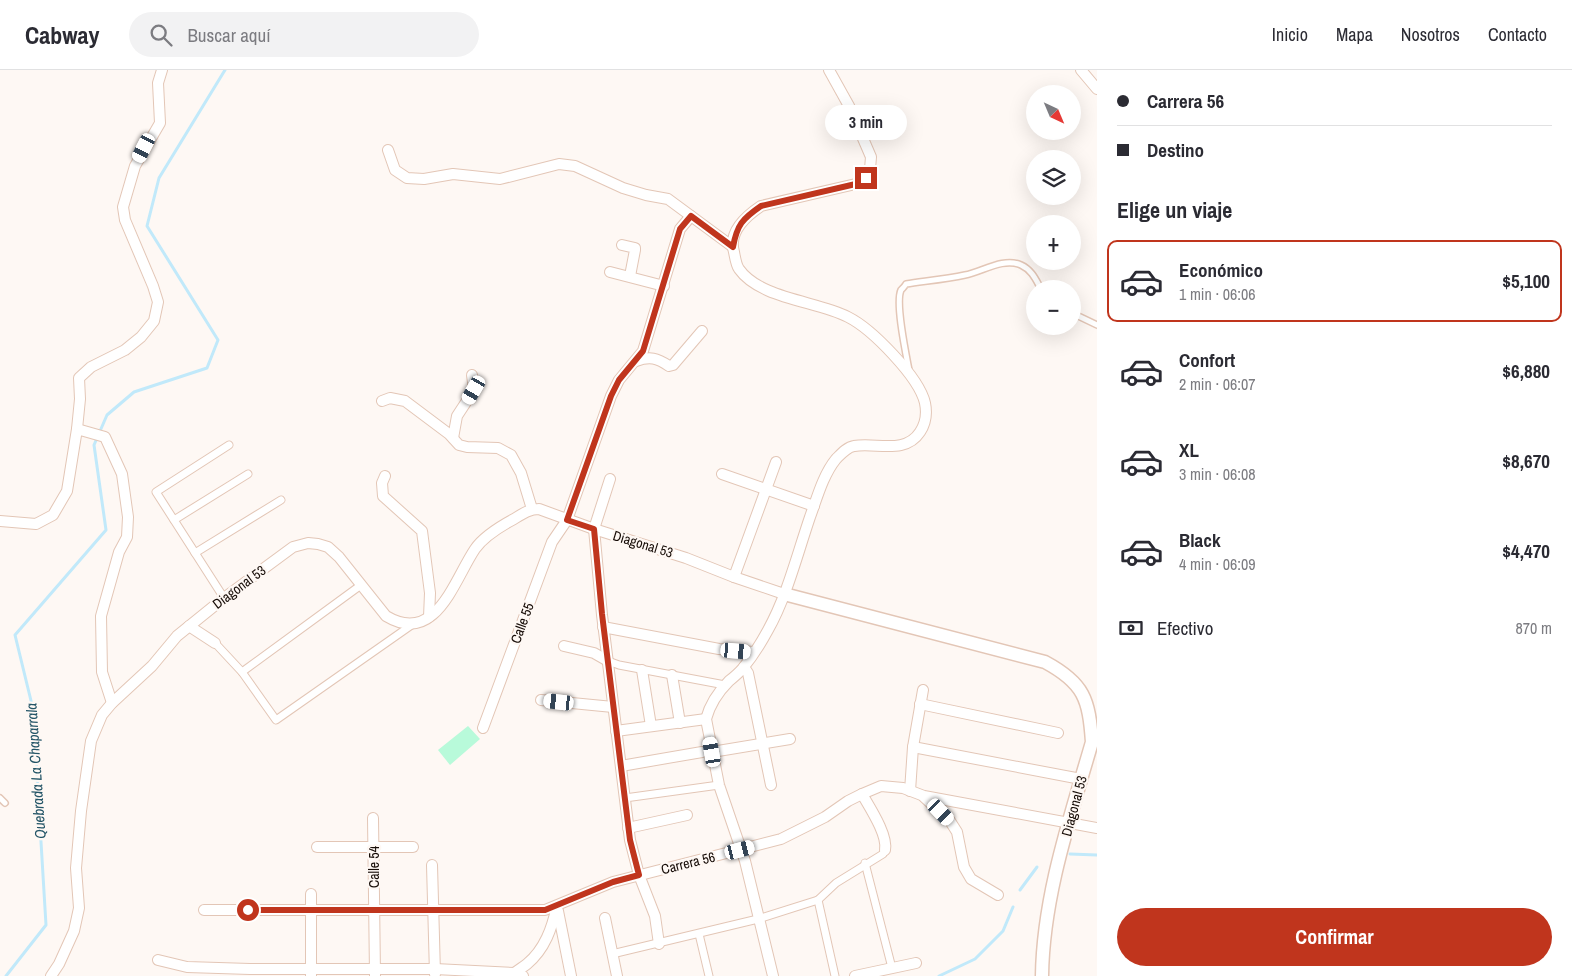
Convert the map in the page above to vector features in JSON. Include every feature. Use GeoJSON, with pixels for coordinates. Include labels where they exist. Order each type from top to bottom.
{"type":"FeatureCollection","features":[{"type":"Feature","properties":{"kind":"street"},"geometry":{"type":"LineString","coordinates":[[1,522],[36,524],[53,515],[67,492],[77,428],[80,378],[91,367],[125,350],[141,337],[154,321],[158,302],[154,286],[124,220],[123,207],[135,166],[160,123],[158,83],[162,70]]}},
{"type":"Feature","properties":{"kind":"street"},"geometry":{"type":"LineString","coordinates":[[773,976],[745,861],[707,752],[706,719],[712,702],[725,685],[744,667],[768,630],[784,594],[814,506],[830,467],[852,446],[894,446],[907,444],[918,436],[924,426],[926,416],[925,402],[909,372],[871,334],[850,318],[834,311],[789,298],[754,284],[738,268],[733,247],[736,230],[748,215],[761,206],[860,183],[866,178],[870,169],[871,157],[849,106],[828,70]]}},
{"type":"Feature","properties":{"kind":"street"},"geometry":{"type":"LineString","coordinates":[[1081,70],[1097,89]]}},
{"type":"Feature","properties":{"kind":"street"},"geometry":{"type":"LineString","coordinates":[[388,150],[395,170],[408,178],[424,179],[453,174],[500,179],[559,164],[575,166],[623,188],[668,199],[733,247]]}},
{"type":"Feature","properties":{"kind":"street","name":"Calle 55"},"geometry":{"type":"LineString","coordinates":[[483,728],[552,542],[567,520],[611,396],[619,380],[643,351],[680,229],[691,216]]}},
{"type":"Feature","properties":{"kind":"street"},"geometry":{"type":"LineString","coordinates":[[622,244],[635,248],[630,276]]}},
{"type":"Feature","properties":{"kind":"street"},"geometry":{"type":"LineString","coordinates":[[610,272],[664,286]]}},
{"type":"Feature","properties":{"kind":"street"},"geometry":{"type":"LineString","coordinates":[[636,361],[646,357],[654,358],[669,366],[673,365],[702,331]]}},
{"type":"Feature","properties":{"kind":"street"},"geometry":{"type":"LineString","coordinates":[[453,438],[457,416],[474,390],[472,375]]}},
{"type":"Feature","properties":{"kind":"street"},"geometry":{"type":"LineString","coordinates":[[189,626],[215,643],[242,672],[276,720],[413,624],[437,612],[462,574],[474,549],[481,541],[505,524],[532,509],[522,473],[510,455],[498,448],[459,445],[453,438],[405,401],[390,398],[382,401]]}},
{"type":"Feature","properties":{"kind":"street"},"geometry":{"type":"LineString","coordinates":[[77,428],[105,437],[122,474],[128,517],[127,537],[119,552],[101,616],[102,672],[112,703]]}},
{"type":"Feature","properties":{"kind":"street"},"geometry":{"type":"LineString","coordinates":[[224,598],[156,492],[229,445]]}},
{"type":"Feature","properties":{"kind":"street"},"geometry":{"type":"LineString","coordinates":[[734,577],[776,462]]}},
{"type":"Feature","properties":{"kind":"street"},"geometry":{"type":"LineString","coordinates":[[174,520],[248,474]]}},
{"type":"Feature","properties":{"kind":"street"},"geometry":{"type":"LineString","coordinates":[[722,474],[814,506]]}},
{"type":"Feature","properties":{"kind":"street"},"geometry":{"type":"LineString","coordinates":[[385,476],[382,483],[383,496],[422,531],[424,537],[430,593],[429,617]]}},
{"type":"Feature","properties":{"kind":"street"},"geometry":{"type":"LineString","coordinates":[[610,479],[594,529],[603,627],[628,828],[639,875],[655,916],[659,944]]}},
{"type":"Feature","properties":{"kind":"street"},"geometry":{"type":"LineString","coordinates":[[195,553],[281,500]]}},
{"type":"Feature","properties":{"kind":"street","name":"Diagonal 53"},"geometry":{"type":"LineString","coordinates":[[532,509],[539,509],[567,520],[686,558],[784,594],[1045,662],[1063,671],[1079,688],[1090,713],[1092,742],[1047,908],[1042,948],[1042,976]]}},
{"type":"Feature","properties":{"kind":"street","name":"Diagonal 53"},"geometry":{"type":"LineString","coordinates":[[51,976],[60,964],[74,931],[79,908],[76,868],[91,741],[102,715],[112,703],[152,666],[177,636],[224,598],[293,548],[308,543],[328,547],[339,557],[386,616],[395,622],[413,624]]}},
{"type":"Feature","properties":{"kind":"street"},"geometry":{"type":"LineString","coordinates":[[242,672],[361,585]]}},
{"type":"Feature","properties":{"kind":"street"},"geometry":{"type":"LineString","coordinates":[[603,627],[719,649],[753,652]]}},
{"type":"Feature","properties":{"kind":"street"},"geometry":{"type":"LineString","coordinates":[[564,646],[594,653],[619,665],[725,685]]}},
{"type":"Feature","properties":{"kind":"street"},"geometry":{"type":"LineString","coordinates":[[744,667],[748,673],[771,785]]}},
{"type":"Feature","properties":{"kind":"street"},"geometry":{"type":"LineString","coordinates":[[642,670],[651,726]]}},
{"type":"Feature","properties":{"kind":"street"},"geometry":{"type":"LineString","coordinates":[[672,675],[680,723]]}},
{"type":"Feature","properties":{"kind":"street"},"geometry":{"type":"LineString","coordinates":[[910,791],[922,690]]}},
{"type":"Feature","properties":{"kind":"street"},"geometry":{"type":"LineString","coordinates":[[541,700],[613,707]]}},
{"type":"Feature","properties":{"kind":"street"},"geometry":{"type":"LineString","coordinates":[[920,704],[1058,733]]}},
{"type":"Feature","properties":{"kind":"street"},"geometry":{"type":"LineString","coordinates":[[616,731],[706,719]]}},
{"type":"Feature","properties":{"kind":"street"},"geometry":{"type":"LineString","coordinates":[[621,766],[790,739]]}},
{"type":"Feature","properties":{"kind":"street"},"geometry":{"type":"LineString","coordinates":[[914,747],[1081,779]]}},
{"type":"Feature","properties":{"kind":"street"},"geometry":{"type":"LineString","coordinates":[[625,798],[719,785]]}},
{"type":"Feature","properties":{"kind":"street","name":"Carrera 56"},"geometry":{"type":"LineString","coordinates":[[204,910],[545,910],[613,882],[781,839],[804,829],[862,794],[881,786],[904,788],[924,796],[1097,828]]}},
{"type":"Feature","properties":{"kind":"street"},"geometry":{"type":"LineString","coordinates":[[612,954],[699,934],[818,900],[836,883],[865,863],[879,856],[885,850],[880,827],[862,794]]}},
{"type":"Feature","properties":{"kind":"street"},"geometry":{"type":"LineString","coordinates":[[924,796],[950,821],[957,832],[964,867],[971,879],[998,895]]}},
{"type":"Feature","properties":{"kind":"street"},"geometry":{"type":"LineString","coordinates":[[628,828],[687,815]]}},
{"type":"Feature","properties":{"kind":"street","name":"Calle 54"},"geometry":{"type":"LineString","coordinates":[[373,818],[375,973]]}},
{"type":"Feature","properties":{"kind":"street"},"geometry":{"type":"LineString","coordinates":[[317,847],[413,847]]}},
{"type":"Feature","properties":{"kind":"street"},"geometry":{"type":"LineString","coordinates":[[865,863],[892,968]]}},
{"type":"Feature","properties":{"kind":"street"},"geometry":{"type":"LineString","coordinates":[[432,865],[435,972]]}},
{"type":"Feature","properties":{"kind":"street"},"geometry":{"type":"LineString","coordinates":[[311,894],[311,973]]}},
{"type":"Feature","properties":{"kind":"street"},"geometry":{"type":"LineString","coordinates":[[818,900],[835,976]]}},
{"type":"Feature","properties":{"kind":"street"},"geometry":{"type":"LineString","coordinates":[[158,960],[187,967],[250,973],[435,972],[516,975],[543,944],[554,922],[557,906]]}},
{"type":"Feature","properties":{"kind":"street"},"geometry":{"type":"LineString","coordinates":[[557,906],[571,976]]}},
{"type":"Feature","properties":{"kind":"street"},"geometry":{"type":"LineString","coordinates":[[605,918],[617,976]]}},
{"type":"Feature","properties":{"kind":"street"},"geometry":{"type":"LineString","coordinates":[[699,934],[709,976]]}},
{"type":"Feature","properties":{"kind":"street"},"geometry":{"type":"LineString","coordinates":[[855,976],[916,963]]}},
{"type":"Feature","properties":{"kind":"lane"},"geometry":{"type":"LineString","coordinates":[[909,372],[902,336],[900,300],[901,291],[906,284],[966,275],[997,265],[1012,263],[1021,265],[1031,272],[1036,280]]}},
{"type":"Feature","properties":{"kind":"lane"},"geometry":{"type":"LineString","coordinates":[[1081,317],[1097,325]]}},
{"type":"Feature","properties":{"kind":"lane"},"geometry":{"type":"LineString","coordinates":[[0,798],[5,804]]}},
{"type":"Feature","properties":{"kind":"green space"},"geometry":{"type":"Polygon","coordinates":[[[468,726],[480,739],[450,765],[438,750],[468,726]]]}},
{"type":"Feature","properties":{"kind":"waterway","name":"Quebrada La Chaparrala"},"geometry":{"type":"LineString","coordinates":[[6,976],[46,925],[33,709],[15,635],[106,530],[94,445],[107,415],[134,392],[207,368],[218,340],[147,226],[159,178],[225,70]]}},
{"type":"Feature","properties":{"kind":"waterway"},"geometry":{"type":"LineString","coordinates":[[1070,854],[1097,855]]}},
{"type":"Feature","properties":{"kind":"waterway"},"geometry":{"type":"LineString","coordinates":[[1020,890],[1037,867]]}},
{"type":"Feature","properties":{"kind":"waterway"},"geometry":{"type":"LineString","coordinates":[[939,976],[975,959],[1003,931],[1013,907]]}},
{"type":"Feature","properties":{"kind":"route"},"geometry":{"type":"LineString","coordinates":[[248,910],[545,910],[594,889],[639,875],[630,840],[602,614],[594,529],[567,520],[611,396],[619,380],[643,351],[680,229],[691,216],[733,247],[736,230],[748,215],[761,206],[860,183],[866,178]]}}]}
